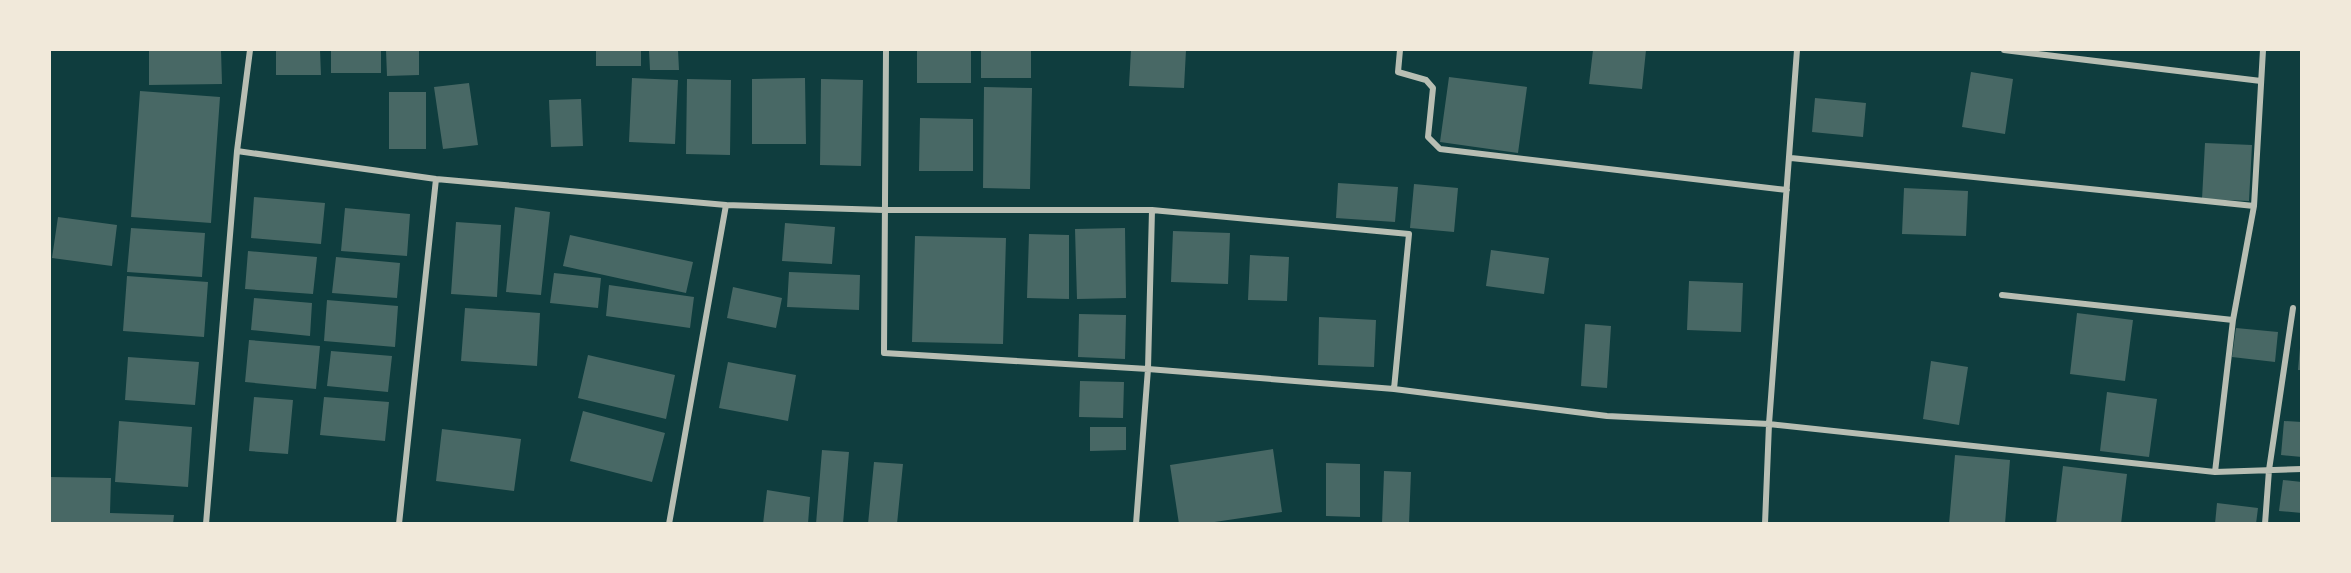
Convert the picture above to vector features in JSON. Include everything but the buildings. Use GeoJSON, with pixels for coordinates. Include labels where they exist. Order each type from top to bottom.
{"type":"FeatureCollection","features":[{"type":"Feature","properties":{"kind":"street"},"geometry":{"type":"LineString","coordinates":[[206,524],[237,150],[250,50]]}},
{"type":"Feature","properties":{"kind":"street"},"geometry":{"type":"LineString","coordinates":[[886,50],[884,353],[1148,369],[1394,389],[1607,416],[1769,424],[2215,472],[2301,469]]}},
{"type":"Feature","properties":{"kind":"street"},"geometry":{"type":"LineString","coordinates":[[1400,50],[1398,72],[1426,80],[1433,88],[1428,137],[1440,149],[1787,190]]}},
{"type":"Feature","properties":{"kind":"street"},"geometry":{"type":"LineString","coordinates":[[1765,524],[1769,424],[1791,158],[1797,50]]}},
{"type":"Feature","properties":{"kind":"street"},"geometry":{"type":"LineString","coordinates":[[2004,50],[2038,51],[2261,81]]}},
{"type":"Feature","properties":{"kind":"street"},"geometry":{"type":"LineString","coordinates":[[2215,472],[2233,320],[2254,206],[2263,50]]}},
{"type":"Feature","properties":{"kind":"street"},"geometry":{"type":"LineString","coordinates":[[237,150],[436,179],[726,205],[884,210],[1152,210],[1409,234],[1394,389]]}},
{"type":"Feature","properties":{"kind":"street"},"geometry":{"type":"LineString","coordinates":[[1791,158],[2254,206]]}},
{"type":"Feature","properties":{"kind":"street"},"geometry":{"type":"LineString","coordinates":[[399,524],[436,179]]}},
{"type":"Feature","properties":{"kind":"street"},"geometry":{"type":"LineString","coordinates":[[669,524],[726,205]]}},
{"type":"Feature","properties":{"kind":"street"},"geometry":{"type":"LineString","coordinates":[[1136,524],[1148,369],[1152,210]]}},
{"type":"Feature","properties":{"kind":"street"},"geometry":{"type":"LineString","coordinates":[[2002,295],[2233,320]]}},
{"type":"Feature","properties":{"kind":"street"},"geometry":{"type":"LineString","coordinates":[[2265,524],[2269,470],[2293,308]]}}]}
